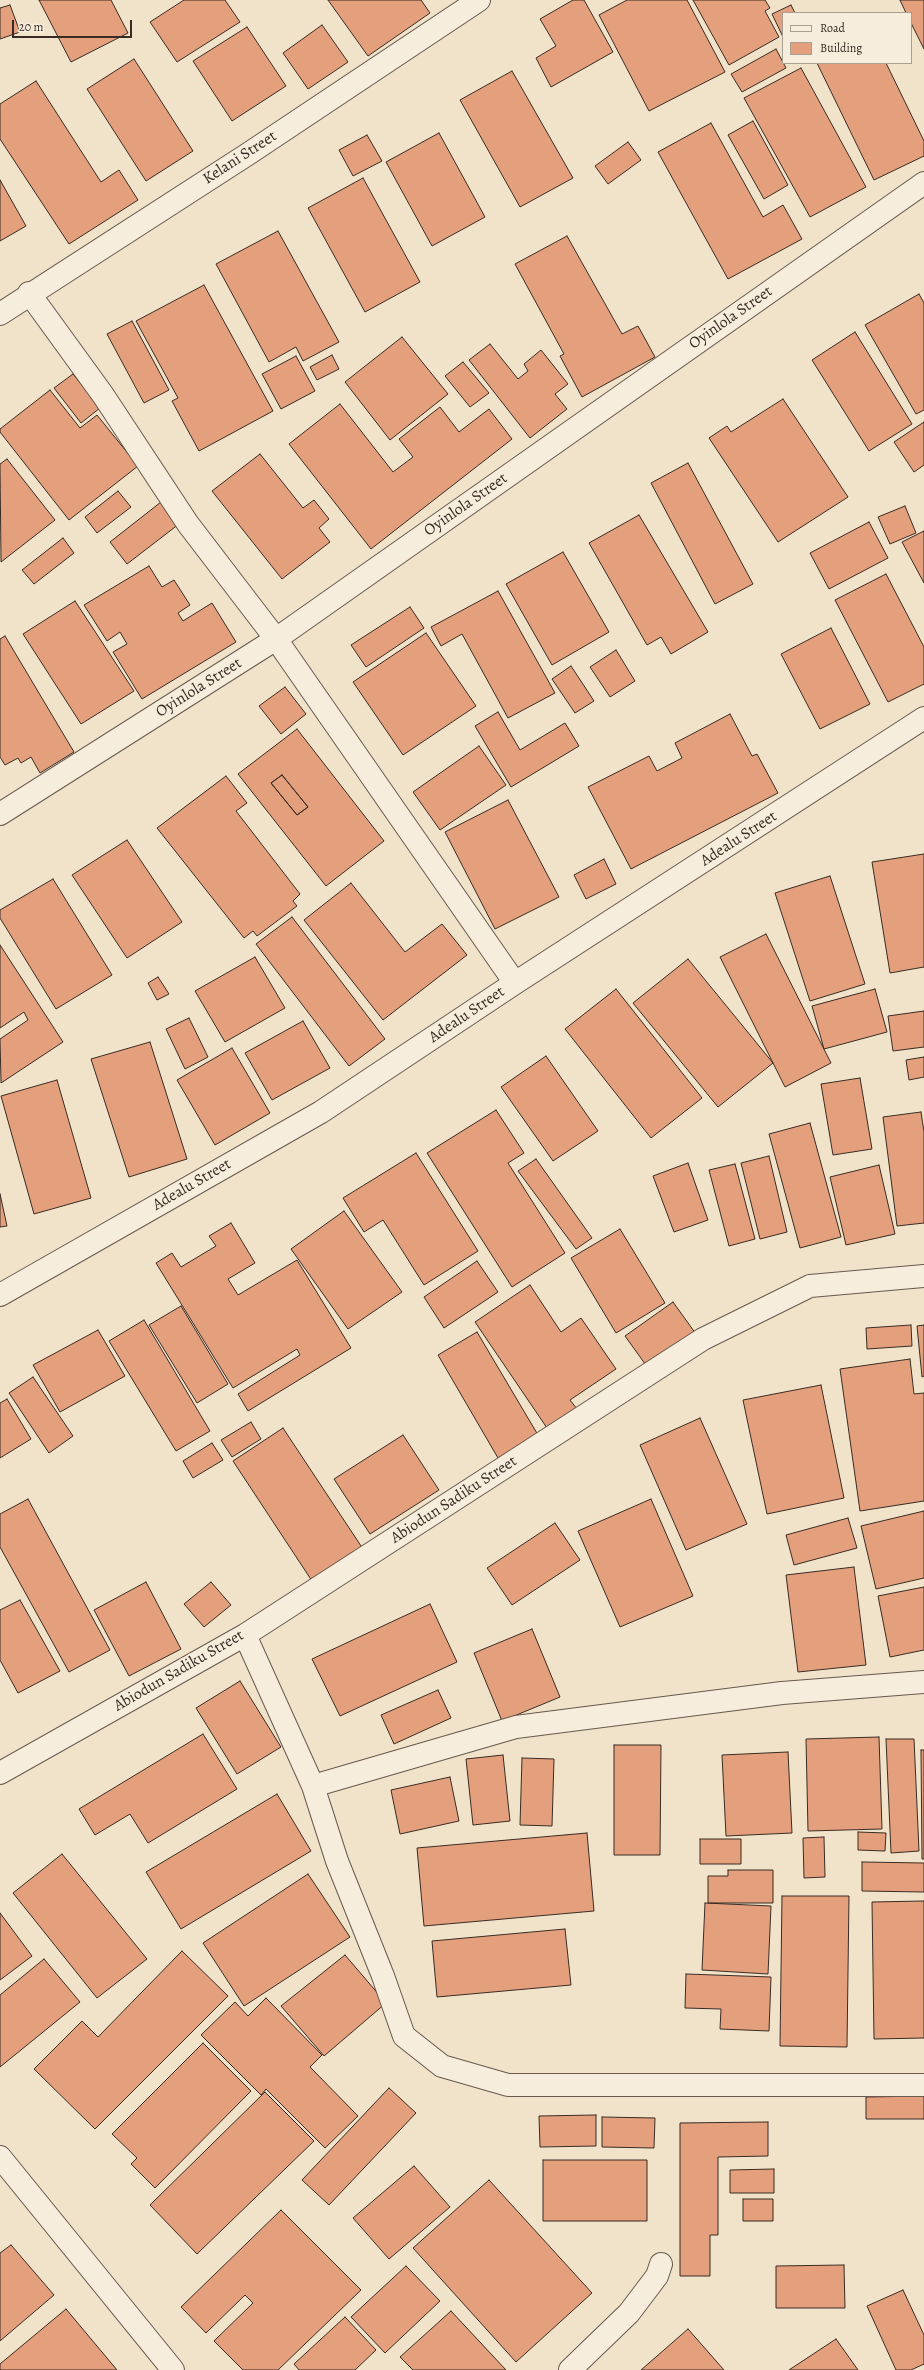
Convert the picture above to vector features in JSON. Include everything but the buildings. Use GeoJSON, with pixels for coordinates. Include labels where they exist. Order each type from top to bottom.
{"type":"FeatureCollection","features":[{"type":"Feature","properties":{"kind":"street","name":"Kelani Street"},"geometry":{"type":"LineString","coordinates":[[0,314],[29,293],[248,154],[479,0]]}},
{"type":"Feature","properties":{"kind":"street","name":"Oyinlola Street"},"geometry":{"type":"LineString","coordinates":[[0,814],[276,639],[924,183]]}},
{"type":"Feature","properties":{"kind":"street"},"geometry":{"type":"LineString","coordinates":[[29,293],[102,395],[188,524],[276,639],[515,983]]}},
{"type":"Feature","properties":{"kind":"street","name":"Adealu Street"},"geometry":{"type":"LineString","coordinates":[[0,1295],[321,1112],[515,983],[924,718]]}},
{"type":"Feature","properties":{"kind":"street","name":"Abiodun Sadiku Street"},"geometry":{"type":"LineString","coordinates":[[0,1773],[245,1635],[703,1339],[810,1286],[924,1276]]}},
{"type":"Feature","properties":{"kind":"street"},"geometry":{"type":"LineString","coordinates":[[245,1635],[313,1786],[337,1861],[383,1976],[404,2036],[442,2066],[508,2085],[924,2085]]}},
{"type":"Feature","properties":{"kind":"street"},"geometry":{"type":"LineString","coordinates":[[313,1786],[516,1727],[782,1693],[924,1682]]}},
{"type":"Feature","properties":{"kind":"street"},"geometry":{"type":"LineString","coordinates":[[0,2157],[173,2370]]}},
{"type":"Feature","properties":{"kind":"street"},"geometry":{"type":"LineString","coordinates":[[570,2370],[629,2313],[657,2276],[661,2264]]}}]}
